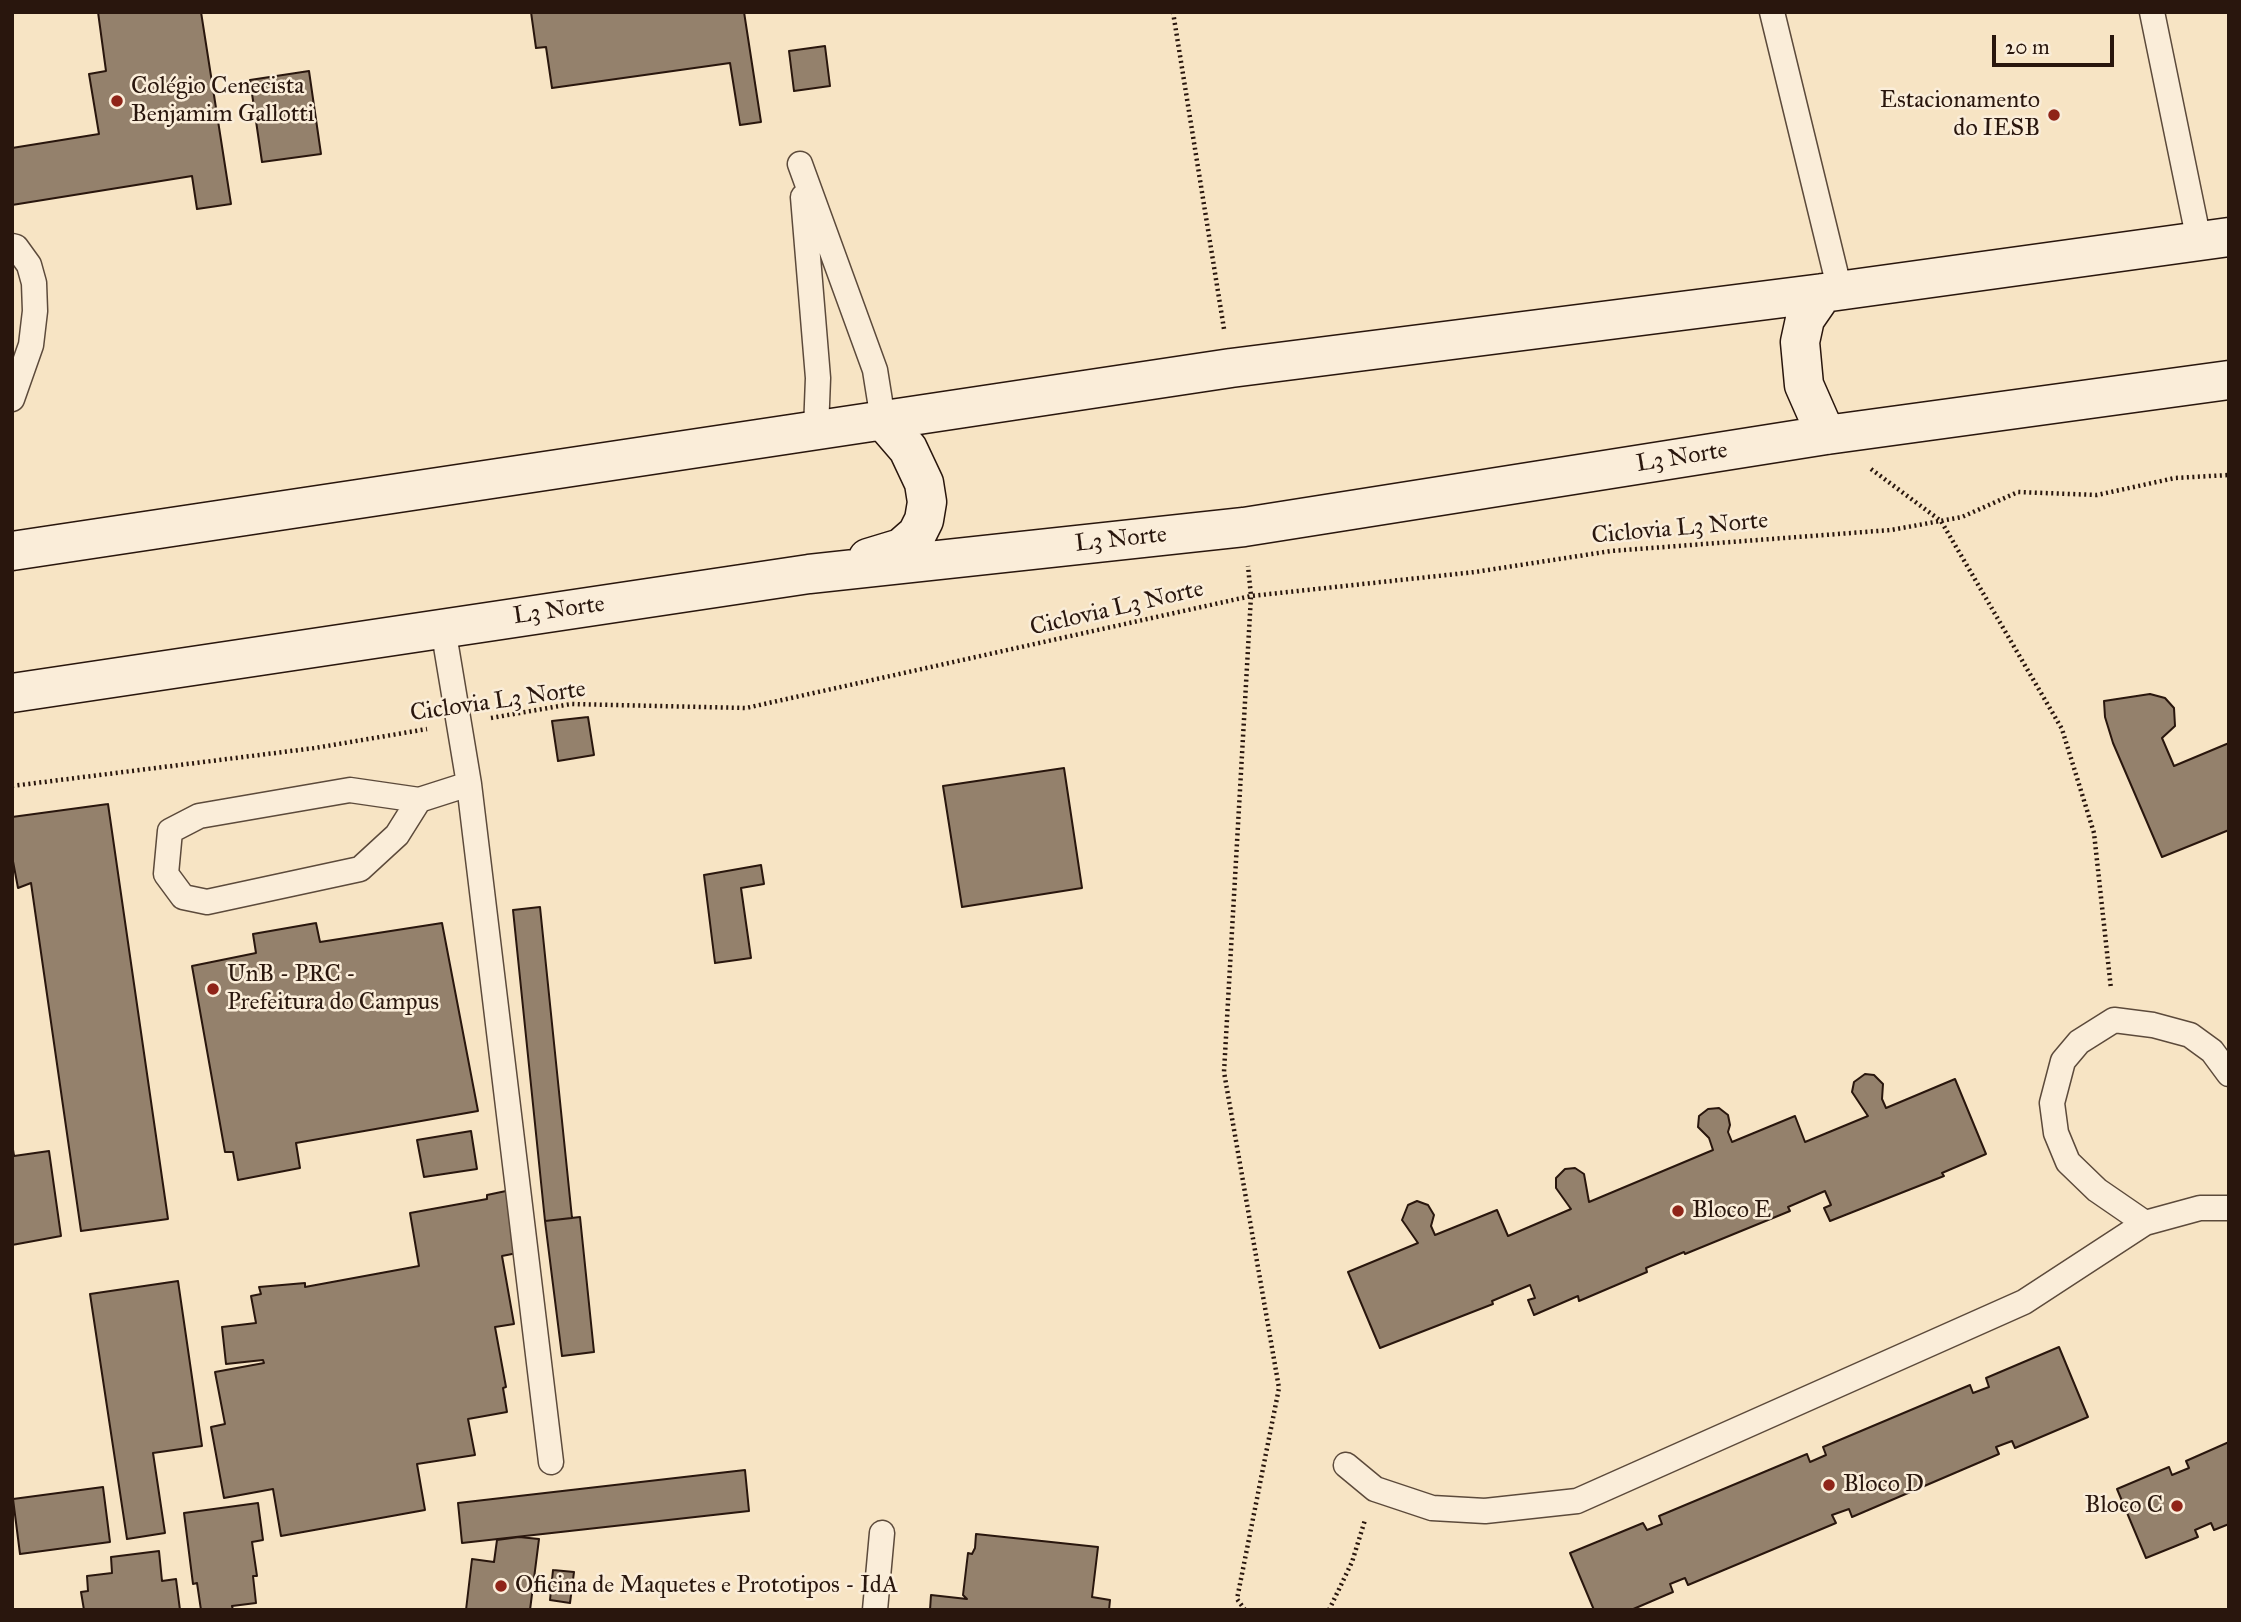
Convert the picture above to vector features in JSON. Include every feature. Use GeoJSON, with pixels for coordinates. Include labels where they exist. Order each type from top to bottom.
{"type":"FeatureCollection","features":[{"type":"Feature","properties":{"kind":"main road"},"geometry":{"type":"LineString","coordinates":[[12,551],[1231,368],[1831,292],[2214,239]]}},
{"type":"Feature","properties":{"kind":"main road"},"geometry":{"type":"LineString","coordinates":[[1826,435],[1804,385],[1800,342],[1805,319],[1831,292]]}},
{"type":"Feature","properties":{"kind":"main road","name":"L3 Norte"},"geometry":{"type":"LineString","coordinates":[[12,693],[808,574],[1244,527],[1826,435],[2229,380]]}},
{"type":"Feature","properties":{"kind":"main road"},"geometry":{"type":"LineString","coordinates":[[808,574],[901,548],[917,534],[924,520],[927,502],[924,483],[908,449],[883,420]]}},
{"type":"Feature","properties":{"kind":"lane"},"geometry":{"type":"LineString","coordinates":[[1772,12],[1831,292]]}},
{"type":"Feature","properties":{"kind":"lane"},"geometry":{"type":"LineString","coordinates":[[2152,12],[2214,239]]}},
{"type":"Feature","properties":{"kind":"lane"},"geometry":{"type":"LineString","coordinates":[[816,430],[818,379],[800,164],[875,370],[883,420]]}},
{"type":"Feature","properties":{"kind":"lane"},"geometry":{"type":"LineString","coordinates":[[12,246],[29,265],[34,283],[35,311],[31,345],[12,399]]}},
{"type":"Feature","properties":{"kind":"lane"},"geometry":{"type":"LineString","coordinates":[[443,628],[469,785],[551,1462]]}},
{"type":"Feature","properties":{"kind":"lane"},"geometry":{"type":"LineString","coordinates":[[419,800],[397,835],[360,869],[207,902],[183,897],[166,874],[170,831],[199,816],[351,790],[419,800],[469,785]]}},
{"type":"Feature","properties":{"kind":"lane"},"geometry":{"type":"LineString","coordinates":[[2145,1223],[2096,1190],[2068,1162],[2056,1133],[2052,1103],[2063,1061],[2079,1042],[2114,1020],[2153,1025],[2190,1035],[2212,1051],[2229,1074]]}},
{"type":"Feature","properties":{"kind":"lane"},"geometry":{"type":"LineString","coordinates":[[1346,1465],[1375,1489],[1432,1508],[1485,1511],[1577,1501],[2024,1302],[2145,1223],[2200,1208],[2229,1208]]}},
{"type":"Feature","properties":{"kind":"lane"},"geometry":{"type":"LineString","coordinates":[[876,1610],[882,1533]]}},
{"type":"Feature","properties":{"kind":"path"},"geometry":{"type":"LineString","coordinates":[[1173,12],[1231,368]]}},
{"type":"Feature","properties":{"kind":"path"},"geometry":{"type":"LineString","coordinates":[[1826,435],[1941,521],[2062,729],[2094,833],[2114,1020]]}},
{"type":"Feature","properties":{"kind":"path","name":"Ciclovia L3 Norte"},"geometry":{"type":"LineString","coordinates":[[12,786],[315,748],[570,704],[746,708],[1251,596],[1475,572],[1611,551],[1891,530],[1962,517],[2018,492],[2097,495],[2175,478],[2229,475]]}},
{"type":"Feature","properties":{"kind":"path"},"geometry":{"type":"LineString","coordinates":[[1245,1610],[1237,1598],[1279,1388],[1224,1072],[1251,596]]}},
{"type":"Feature","properties":{"kind":"path"},"geometry":{"type":"LineString","coordinates":[[1329,1610],[1352,1562],[1375,1489]]}},
{"type":"Feature","properties":{"kind":"building","name":"Colégio Cenecista Benjamim Gallotti"},"geometry":{"type":"Polygon","coordinates":[[[98,12],[201,12],[231,204],[197,209],[192,176],[12,205],[12,148],[99,134],[89,74],[106,71],[98,12]]]}},
{"type":"Feature","properties":{"kind":"building"},"geometry":{"type":"Polygon","coordinates":[[[531,12],[744,12],[761,122],[740,125],[730,63],[552,88],[546,47],[536,48],[531,12]]]}},
{"type":"Feature","properties":{"kind":"building"},"geometry":{"type":"Polygon","coordinates":[[[825,46],[830,86],[794,91],[789,51],[825,46]]]}},
{"type":"Feature","properties":{"kind":"building"},"geometry":{"type":"Polygon","coordinates":[[[309,71],[321,154],[262,162],[250,80],[309,71]]]}},
{"type":"Feature","properties":{"kind":"building"},"geometry":{"type":"Polygon","coordinates":[[[2150,694],[2165,698],[2174,708],[2175,726],[2162,738],[2174,766],[2229,743],[2229,830],[2162,857],[2113,743],[2105,717],[2104,701],[2150,694]]]}},
{"type":"Feature","properties":{"kind":"building"},"geometry":{"type":"Polygon","coordinates":[[[588,717],[594,755],[558,761],[552,721],[588,717]]]}},
{"type":"Feature","properties":{"kind":"building"},"geometry":{"type":"Polygon","coordinates":[[[1064,768],[1082,888],[962,907],[943,786],[1064,768]]]}},
{"type":"Feature","properties":{"kind":"building"},"geometry":{"type":"Polygon","coordinates":[[[108,804],[168,1219],[81,1231],[31,883],[18,888],[12,856],[12,817],[108,804]]]}},
{"type":"Feature","properties":{"kind":"building"},"geometry":{"type":"Polygon","coordinates":[[[761,865],[764,884],[741,888],[751,958],[715,963],[704,875],[761,865]]]}},
{"type":"Feature","properties":{"kind":"building"},"geometry":{"type":"Polygon","coordinates":[[[540,907],[572,1218],[545,1221],[513,910],[540,907]]]}},
{"type":"Feature","properties":{"kind":"building"},"geometry":{"type":"Polygon","coordinates":[[[316,923],[320,942],[442,923],[478,1111],[296,1143],[300,1168],[238,1180],[233,1152],[225,1152],[192,966],[256,953],[253,934],[316,923]]]}},
{"type":"Feature","properties":{"kind":"building","name":"Bloco E"},"geometry":{"type":"Polygon","coordinates":[[[1865,1074],[1874,1075],[1883,1084],[1882,1099],[1886,1108],[1955,1079],[1986,1154],[1942,1173],[1944,1176],[1830,1221],[1824,1208],[1831,1205],[1825,1191],[1788,1207],[1790,1211],[1646,1268],[1647,1272],[1579,1301],[1578,1296],[1534,1315],[1528,1300],[1535,1298],[1530,1285],[1492,1301],[1493,1304],[1380,1348],[1348,1272],[1418,1243],[1402,1220],[1408,1205],[1417,1201],[1428,1205],[1434,1215],[1431,1226],[1435,1235],[1497,1210],[1508,1236],[1571,1209],[1556,1188],[1556,1178],[1565,1169],[1575,1168],[1584,1174],[1589,1202],[1713,1150],[1709,1138],[1698,1127],[1699,1116],[1708,1109],[1719,1108],[1728,1115],[1728,1132],[1732,1142],[1795,1116],[1805,1142],[1868,1116],[1852,1092],[1854,1082],[1865,1074]]]}},
{"type":"Feature","properties":{"kind":"building"},"geometry":{"type":"Polygon","coordinates":[[[471,1131],[477,1169],[424,1177],[417,1140],[471,1131]]]}},
{"type":"Feature","properties":{"kind":"building"},"geometry":{"type":"Polygon","coordinates":[[[12,1143],[14,1156],[49,1151],[61,1236],[12,1245],[12,1143]]]}},
{"type":"Feature","properties":{"kind":"building"},"geometry":{"type":"Polygon","coordinates":[[[506,1191],[517,1253],[502,1256],[514,1324],[495,1327],[506,1387],[503,1388],[507,1412],[468,1419],[475,1455],[417,1464],[425,1510],[281,1536],[273,1489],[224,1498],[211,1427],[225,1424],[215,1372],[264,1363],[263,1360],[226,1364],[222,1327],[256,1323],[251,1296],[261,1294],[259,1287],[305,1283],[305,1287],[419,1266],[410,1213],[487,1199],[487,1195],[506,1191]]]}},
{"type":"Feature","properties":{"kind":"building"},"geometry":{"type":"Polygon","coordinates":[[[580,1217],[594,1352],[562,1356],[545,1221],[580,1217]]]}},
{"type":"Feature","properties":{"kind":"building"},"geometry":{"type":"Polygon","coordinates":[[[178,1281],[202,1446],[153,1453],[165,1533],[127,1539],[90,1294],[178,1281]]]}},
{"type":"Feature","properties":{"kind":"building","name":"Bloco D"},"geometry":{"type":"Polygon","coordinates":[[[2059,1347],[2088,1417],[2015,1448],[2012,1441],[1996,1447],[1999,1454],[1852,1517],[1849,1509],[1832,1515],[1836,1523],[1688,1585],[1685,1578],[1670,1584],[1673,1592],[1631,1610],[1594,1610],[1570,1553],[1643,1523],[1647,1530],[1662,1524],[1659,1516],[1807,1454],[1810,1462],[1826,1455],[1823,1447],[1970,1385],[1973,1393],[1989,1387],[1986,1378],[2059,1347]]]}},
{"type":"Feature","properties":{"kind":"building","name":"Bloco C"},"geometry":{"type":"Polygon","coordinates":[[[2229,1442],[2229,1524],[2214,1530],[2211,1523],[2195,1530],[2198,1537],[2146,1558],[2117,1489],[2169,1467],[2172,1475],[2189,1468],[2186,1461],[2229,1442]]]}},
{"type":"Feature","properties":{"kind":"building"},"geometry":{"type":"Polygon","coordinates":[[[745,1470],[749,1511],[462,1543],[458,1503],[745,1470]]]}},
{"type":"Feature","properties":{"kind":"building"},"geometry":{"type":"Polygon","coordinates":[[[103,1487],[110,1542],[20,1554],[13,1499],[103,1487]]]}},
{"type":"Feature","properties":{"kind":"building"},"geometry":{"type":"Polygon","coordinates":[[[258,1503],[263,1540],[252,1542],[257,1576],[253,1576],[256,1603],[232,1606],[233,1610],[201,1610],[197,1583],[193,1584],[184,1513],[258,1503]]]}},
{"type":"Feature","properties":{"kind":"building"},"geometry":{"type":"Polygon","coordinates":[[[976,1534],[1098,1547],[1092,1597],[1110,1600],[1109,1610],[930,1610],[931,1595],[967,1599],[963,1595],[968,1553],[972,1554],[975,1548],[976,1534]]]}},
{"type":"Feature","properties":{"kind":"building","name":"Oficina de Maquetes e Prototipos - IdA"},"geometry":{"type":"Polygon","coordinates":[[[519,1537],[539,1539],[530,1610],[466,1610],[472,1559],[494,1562],[497,1540],[519,1537]]]}},
{"type":"Feature","properties":{"kind":"building"},"geometry":{"type":"Polygon","coordinates":[[[159,1551],[162,1581],[176,1579],[180,1610],[84,1610],[81,1592],[88,1591],[87,1576],[112,1573],[111,1557],[159,1551]]]}},
{"type":"Feature","properties":{"kind":"building"},"geometry":{"type":"Polygon","coordinates":[[[553,1570],[574,1572],[570,1603],[550,1600],[553,1570]]]}},
{"type":"Feature","properties":{"kind":"place","name":"Colégio Cenecista Benjamim Gallotti"},"geometry":{"type":"Point","coordinates":[117,101]}},
{"type":"Feature","properties":{"kind":"place","name":"Estacionamento do IESB"},"geometry":{"type":"Point","coordinates":[2054,115]}},
{"type":"Feature","properties":{"kind":"place","name":"UnB - PRC - Prefeitura do Campus"},"geometry":{"type":"Point","coordinates":[213,989]}},
{"type":"Feature","properties":{"kind":"place","name":"Bloco E"},"geometry":{"type":"Point","coordinates":[1678,1211]}},
{"type":"Feature","properties":{"kind":"place","name":"Bloco D"},"geometry":{"type":"Point","coordinates":[1829,1485]}},
{"type":"Feature","properties":{"kind":"place","name":"Bloco C"},"geometry":{"type":"Point","coordinates":[2177,1506]}},
{"type":"Feature","properties":{"kind":"place","name":"Oficina de Maquetes e Prototipos - IdA"},"geometry":{"type":"Point","coordinates":[501,1586]}}]}
